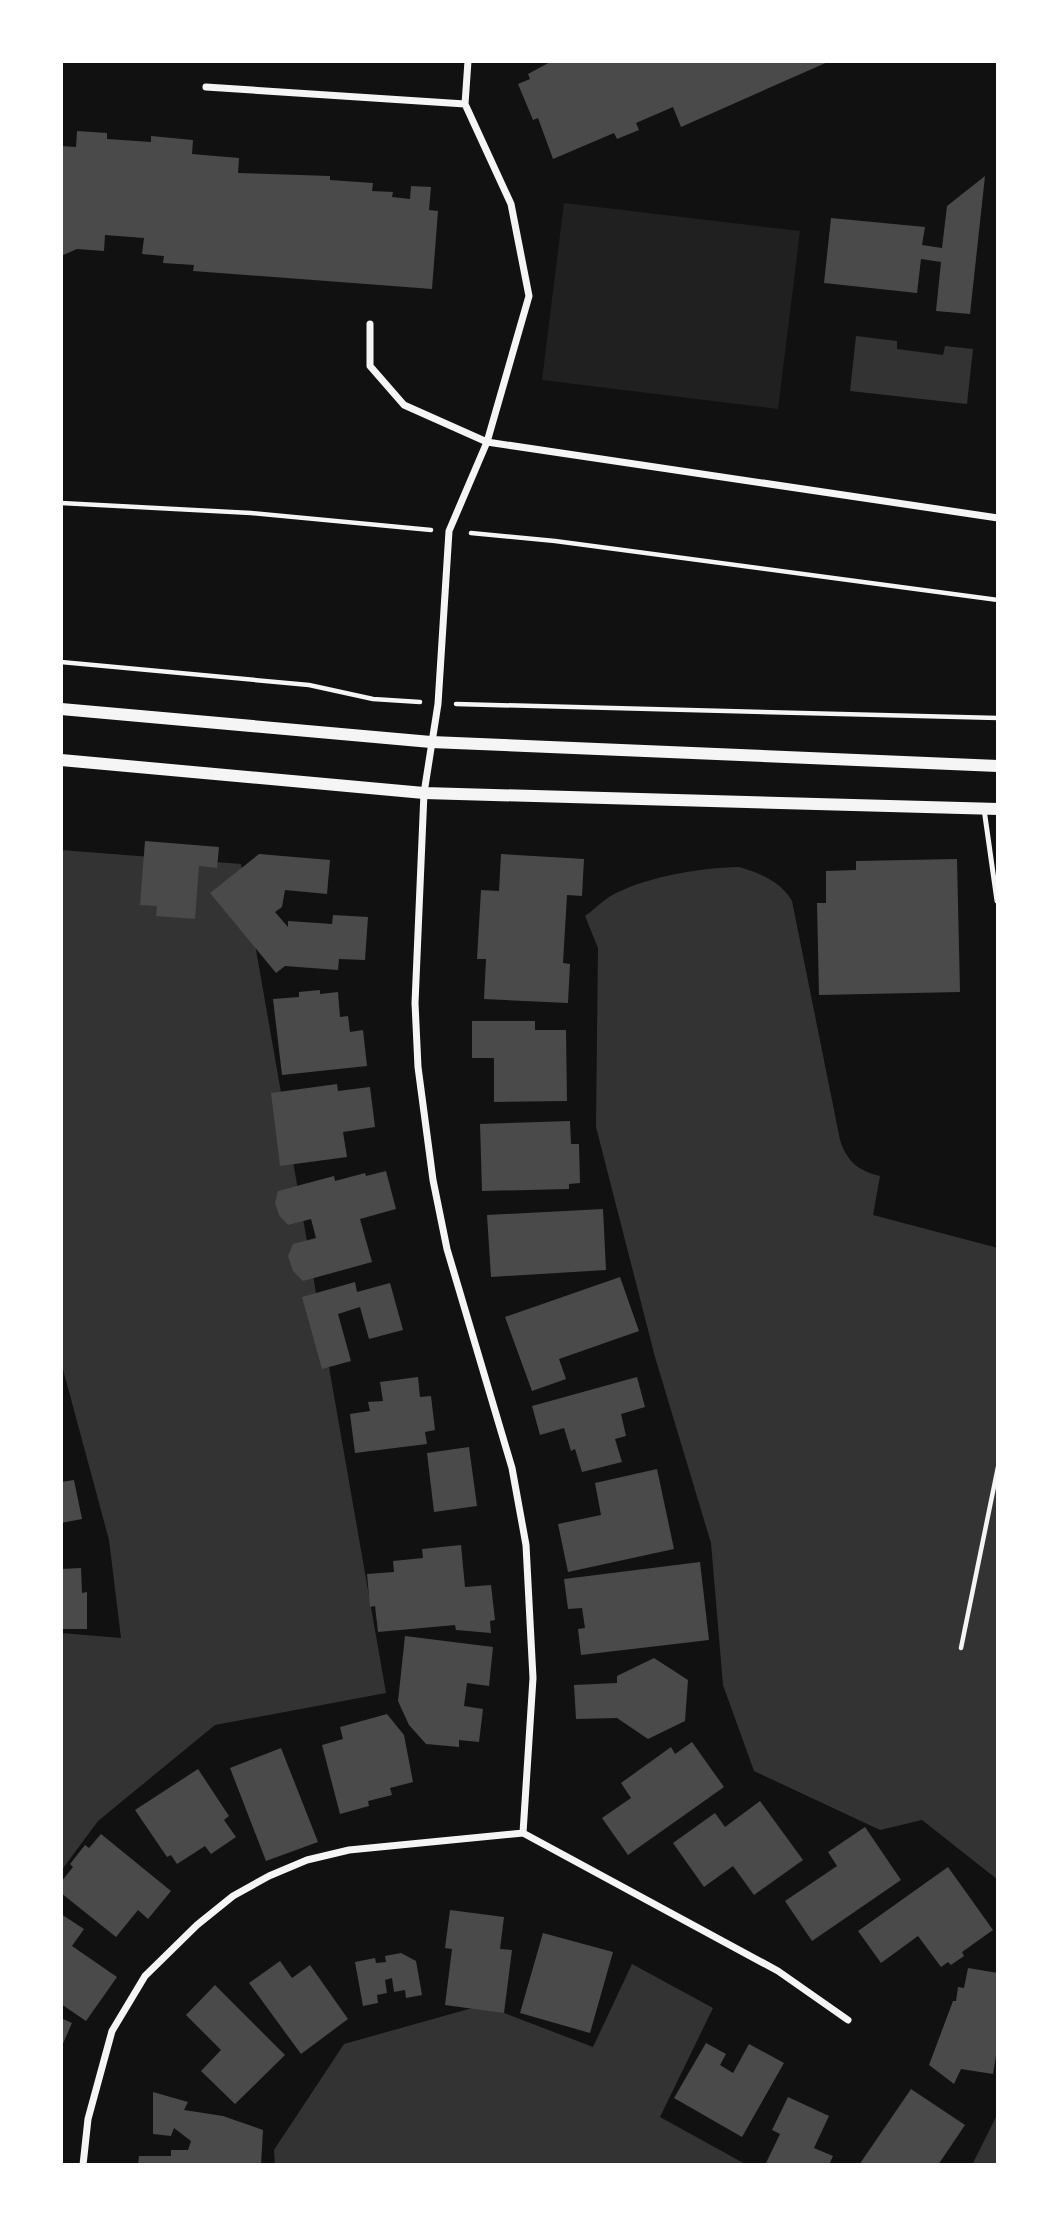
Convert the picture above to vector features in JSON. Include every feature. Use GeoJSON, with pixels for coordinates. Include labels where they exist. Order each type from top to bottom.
{"type":"FeatureCollection","features":[{"type":"Feature","properties":{"kind":"street"},"geometry":{"type":"LineString","coordinates":[[468,61],[465,104],[512,204],[528,296],[487,442],[449,531],[438,704],[424,793],[415,945],[418,1067],[433,1180],[447,1249],[499,1417],[526,1545],[533,1678],[523,1833]]}},
{"type":"Feature","properties":{"kind":"street"},"geometry":{"type":"LineString","coordinates":[[206,87],[465,104]]}},
{"type":"Feature","properties":{"kind":"street"},"geometry":{"type":"LineString","coordinates":[[370,324],[370,366],[404,405],[487,442],[998,518]]}},
{"type":"Feature","properties":{"kind":"street"},"geometry":{"type":"LineString","coordinates":[[61,709],[430,742],[998,766]]}},
{"type":"Feature","properties":{"kind":"street"},"geometry":{"type":"LineString","coordinates":[[61,760],[424,793],[991,809]]}},
{"type":"Feature","properties":{"kind":"street"},"geometry":{"type":"LineString","coordinates":[[83,2165],[88,2119],[98,2073],[112,2031],[128,2000],[166,1953],[233,1896],[269,1876],[307,1860],[349,1850],[523,1833],[778,1971],[848,2020]]}},
{"type":"Feature","properties":{"kind":"lane"},"geometry":{"type":"LineString","coordinates":[[991,809],[997,901]]}},
{"type":"Feature","properties":{"kind":"path"},"geometry":{"type":"LineString","coordinates":[[61,503],[251,513],[555,541],[998,600]]}},
{"type":"Feature","properties":{"kind":"path"},"geometry":{"type":"LineString","coordinates":[[61,662],[309,685],[373,699],[438,704],[998,718]]}},
{"type":"Feature","properties":{"kind":"path"},"geometry":{"type":"LineString","coordinates":[[961,1648],[998,1467]]}},
{"type":"Feature","properties":{"kind":"shaded area"},"geometry":{"type":"Polygon","coordinates":[[[564,203],[800,231],[778,409],[542,380],[564,203]]]}},
{"type":"Feature","properties":{"kind":"shaded area"},"geometry":{"type":"Polygon","coordinates":[[[856,336],[897,341],[897,349],[943,355],[945,346],[973,349],[967,404],[850,391],[856,336]]]}},
{"type":"Feature","properties":{"kind":"shaded area"},"geometry":{"type":"Polygon","coordinates":[[[61,850],[241,864],[386,1693],[215,1725],[98,1821],[61,1871],[61,1633],[121,1638],[109,1540],[61,1362],[61,850]]]}},
{"type":"Feature","properties":{"kind":"shaded area"},"geometry":{"type":"Polygon","coordinates":[[[739,867],[769,879],[792,901],[840,1140],[846,1154],[855,1164],[880,1176],[873,1215],[998,1248],[998,1880],[922,1820],[880,1830],[754,1771],[723,1685],[711,1543],[655,1357],[596,1127],[598,948],[585,916],[612,895],[644,882],[692,871],[739,867]]]}},
{"type":"Feature","properties":{"kind":"shaded area"},"geometry":{"type":"Polygon","coordinates":[[[632,1964],[713,2008],[660,2117],[747,2165],[275,2165],[274,2150],[344,2044],[483,2005],[593,2047],[632,1964]]]}},
{"type":"Feature","properties":{"kind":"shaded area"},"geometry":{"type":"Polygon","coordinates":[[[998,2113],[998,2165],[972,2165],[998,2113]]]}},
{"type":"Feature","properties":{"kind":"building"},"geometry":{"type":"Polygon","coordinates":[[[552,61],[830,61],[681,127],[673,107],[636,123],[639,130],[617,139],[614,133],[553,159],[538,118],[533,120],[518,84],[530,79],[528,74],[552,61]]]}},
{"type":"Feature","properties":{"kind":"building"},"geometry":{"type":"Polygon","coordinates":[[[77,131],[107,133],[107,139],[151,142],[151,136],[193,140],[192,154],[239,158],[238,173],[330,176],[330,180],[373,183],[372,191],[393,192],[392,197],[410,199],[411,186],[431,187],[429,210],[438,211],[432,289],[193,271],[194,265],[163,263],[164,256],[142,254],[144,238],[105,235],[104,251],[77,249],[61,256],[61,146],[76,147],[77,131]]]}},
{"type":"Feature","properties":{"kind":"building"},"geometry":{"type":"Polygon","coordinates":[[[985,176],[970,314],[936,311],[941,262],[921,259],[917,293],[824,283],[831,218],[925,227],[922,245],[942,248],[947,206],[985,176]]]}},
{"type":"Feature","properties":{"kind":"building"},"geometry":{"type":"Polygon","coordinates":[[[145,841],[219,847],[217,868],[199,866],[195,919],[156,916],[157,906],[140,905],[145,841]]]}},
{"type":"Feature","properties":{"kind":"building"},"geometry":{"type":"Polygon","coordinates":[[[259,854],[330,860],[327,894],[285,890],[282,907],[275,912],[288,927],[288,921],[332,924],[333,915],[368,917],[365,960],[339,959],[338,970],[285,966],[276,973],[210,893],[259,854]]]}},
{"type":"Feature","properties":{"kind":"building"},"geometry":{"type":"Polygon","coordinates":[[[501,854],[584,859],[582,896],[567,895],[563,963],[570,964],[568,1003],[484,999],[486,959],[477,959],[481,890],[499,891],[501,854]]]}},
{"type":"Feature","properties":{"kind":"building"},"geometry":{"type":"Polygon","coordinates":[[[957,859],[960,992],[819,995],[817,903],[826,903],[826,871],[856,870],[856,861],[957,859]]]}},
{"type":"Feature","properties":{"kind":"building"},"geometry":{"type":"Polygon","coordinates":[[[320,990],[320,994],[338,992],[340,1017],[348,1016],[350,1032],[363,1030],[367,1066],[282,1075],[273,999],[299,997],[299,992],[320,990]]]}},
{"type":"Feature","properties":{"kind":"building"},"geometry":{"type":"Polygon","coordinates":[[[472,1021],[535,1021],[535,1030],[566,1030],[567,1101],[494,1102],[494,1058],[472,1058],[472,1021]]]}},
{"type":"Feature","properties":{"kind":"building"},"geometry":{"type":"Polygon","coordinates":[[[337,1084],[338,1091],[370,1087],[375,1127],[343,1132],[347,1157],[280,1166],[271,1093],[337,1084]]]}},
{"type":"Feature","properties":{"kind":"building"},"geometry":{"type":"Polygon","coordinates":[[[570,1121],[571,1144],[579,1144],[580,1183],[569,1184],[569,1189],[482,1191],[480,1124],[570,1121]]]}},
{"type":"Feature","properties":{"kind":"building"},"geometry":{"type":"Polygon","coordinates":[[[386,1171],[396,1209],[360,1219],[372,1262],[303,1281],[293,1271],[288,1256],[293,1244],[316,1238],[311,1219],[288,1225],[279,1215],[275,1203],[278,1191],[334,1176],[335,1181],[386,1171]]]}},
{"type":"Feature","properties":{"kind":"building"},"geometry":{"type":"Polygon","coordinates":[[[603,1209],[606,1270],[491,1277],[487,1215],[603,1209]]]}},
{"type":"Feature","properties":{"kind":"building"},"geometry":{"type":"Polygon","coordinates":[[[620,1277],[639,1331],[559,1359],[566,1379],[532,1391],[505,1317],[620,1277]]]}},
{"type":"Feature","properties":{"kind":"building"},"geometry":{"type":"Polygon","coordinates":[[[355,1282],[357,1292],[390,1283],[403,1330],[369,1339],[360,1307],[338,1314],[351,1361],[322,1369],[302,1297],[355,1282]]]}},
{"type":"Feature","properties":{"kind":"building"},"geometry":{"type":"Polygon","coordinates":[[[418,1377],[420,1397],[431,1396],[435,1430],[425,1432],[427,1444],[355,1453],[350,1414],[370,1411],[368,1402],[383,1401],[380,1382],[418,1377]]]}},
{"type":"Feature","properties":{"kind":"building"},"geometry":{"type":"Polygon","coordinates":[[[637,1377],[645,1407],[621,1414],[626,1436],[615,1439],[622,1462],[582,1472],[575,1449],[571,1451],[564,1428],[540,1435],[532,1406],[637,1377]]]}},
{"type":"Feature","properties":{"kind":"building"},"geometry":{"type":"Polygon","coordinates":[[[469,1447],[477,1506],[434,1512],[427,1453],[469,1447]]]}},
{"type":"Feature","properties":{"kind":"building"},"geometry":{"type":"Polygon","coordinates":[[[657,1469],[674,1549],[568,1572],[558,1524],[601,1515],[595,1483],[657,1469]]]}},
{"type":"Feature","properties":{"kind":"building"},"geometry":{"type":"Polygon","coordinates":[[[74,1480],[82,1519],[61,1523],[61,1482],[74,1480]]]}},
{"type":"Feature","properties":{"kind":"building"},"geometry":{"type":"Polygon","coordinates":[[[461,1545],[465,1587],[491,1585],[495,1620],[490,1621],[491,1633],[456,1630],[455,1625],[378,1632],[375,1606],[370,1607],[367,1574],[394,1572],[393,1561],[423,1558],[422,1549],[461,1545]]]}},
{"type":"Feature","properties":{"kind":"building"},"geometry":{"type":"Polygon","coordinates":[[[700,1562],[709,1640],[581,1655],[578,1629],[585,1628],[582,1608],[568,1609],[564,1579],[700,1562]]]}},
{"type":"Feature","properties":{"kind":"building"},"geometry":{"type":"Polygon","coordinates":[[[81,1568],[82,1593],[87,1592],[87,1629],[61,1629],[61,1569],[81,1568]]]}},
{"type":"Feature","properties":{"kind":"building"},"geometry":{"type":"Polygon","coordinates":[[[405,1636],[493,1647],[489,1686],[467,1683],[464,1706],[483,1709],[479,1742],[459,1740],[459,1747],[426,1744],[409,1725],[398,1701],[405,1636]]]}},
{"type":"Feature","properties":{"kind":"building"},"geometry":{"type":"Polygon","coordinates":[[[654,1658],[688,1680],[685,1721],[648,1739],[617,1718],[576,1719],[574,1685],[617,1683],[617,1676],[654,1658]]]}},
{"type":"Feature","properties":{"kind":"building"},"geometry":{"type":"Polygon","coordinates":[[[387,1714],[404,1735],[413,1782],[390,1788],[392,1795],[368,1801],[369,1806],[340,1814],[322,1745],[343,1739],[340,1727],[387,1714]]]}},
{"type":"Feature","properties":{"kind":"building"},"geometry":{"type":"Polygon","coordinates":[[[692,1742],[724,1787],[628,1855],[602,1818],[631,1798],[621,1783],[671,1747],[675,1754],[692,1742]]]}},
{"type":"Feature","properties":{"kind":"building"},"geometry":{"type":"Polygon","coordinates":[[[281,1748],[318,1842],[266,1861],[230,1768],[281,1748]]]}},
{"type":"Feature","properties":{"kind":"building"},"geometry":{"type":"Polygon","coordinates":[[[198,1769],[229,1816],[224,1820],[236,1837],[211,1854],[205,1846],[177,1864],[171,1855],[167,1857],[135,1810],[198,1769]]]}},
{"type":"Feature","properties":{"kind":"building"},"geometry":{"type":"Polygon","coordinates":[[[760,1801],[803,1860],[754,1895],[733,1866],[704,1887],[673,1843],[715,1813],[725,1827],[760,1801]]]}},
{"type":"Feature","properties":{"kind":"building"},"geometry":{"type":"Polygon","coordinates":[[[865,1827],[901,1880],[812,1941],[785,1901],[837,1866],[828,1852],[865,1827]]]}},
{"type":"Feature","properties":{"kind":"building"},"geometry":{"type":"Polygon","coordinates":[[[101,1834],[171,1891],[148,1919],[138,1910],[116,1937],[61,1893],[61,1882],[73,1867],[70,1864],[85,1845],[89,1848],[101,1834]]]}},
{"type":"Feature","properties":{"kind":"building"},"geometry":{"type":"Polygon","coordinates":[[[948,1867],[993,1930],[962,1952],[964,1956],[951,1965],[948,1962],[941,1967],[918,1936],[881,1963],[858,1931],[948,1867]]]}},
{"type":"Feature","properties":{"kind":"building"},"geometry":{"type":"Polygon","coordinates":[[[450,1910],[504,1917],[500,1949],[512,1950],[504,2013],[445,2005],[452,1949],[445,1948],[450,1910]]]}},
{"type":"Feature","properties":{"kind":"building"},"geometry":{"type":"Polygon","coordinates":[[[61,1914],[84,1929],[72,1946],[117,1977],[86,2021],[61,2004],[61,1914]]]}},
{"type":"Feature","properties":{"kind":"building"},"geometry":{"type":"Polygon","coordinates":[[[543,1933],[613,1952],[590,2033],[520,2013],[543,1933]]]}},
{"type":"Feature","properties":{"kind":"building"},"geometry":{"type":"Polygon","coordinates":[[[401,1953],[416,1961],[422,1995],[406,1998],[405,1990],[394,1992],[392,1978],[385,1980],[387,1993],[377,1995],[378,2003],[363,2006],[355,1962],[375,1958],[376,1963],[386,1962],[385,1956],[401,1953]]]}},
{"type":"Feature","properties":{"kind":"building"},"geometry":{"type":"Polygon","coordinates":[[[280,1961],[292,1978],[310,1965],[348,2019],[301,2054],[249,1983],[280,1961]]]}},
{"type":"Feature","properties":{"kind":"building"},"geometry":{"type":"Polygon","coordinates":[[[968,1968],[998,1973],[998,2042],[993,2074],[961,2069],[954,2084],[929,2065],[953,2001],[956,2001],[958,1987],[964,1988],[968,1968]]]}},
{"type":"Feature","properties":{"kind":"building"},"geometry":{"type":"Polygon","coordinates":[[[215,1985],[285,2055],[235,2104],[201,2071],[221,2050],[186,2015],[215,1985]]]}},
{"type":"Feature","properties":{"kind":"building"},"geometry":{"type":"Polygon","coordinates":[[[61,2018],[72,2023],[61,2048],[61,2018]]]}},
{"type":"Feature","properties":{"kind":"building"},"geometry":{"type":"Polygon","coordinates":[[[706,2043],[726,2054],[720,2065],[733,2073],[749,2044],[784,2063],[742,2137],[674,2098],[706,2043]]]}},
{"type":"Feature","properties":{"kind":"building"},"geometry":{"type":"Polygon","coordinates":[[[911,2089],[965,2125],[938,2165],[859,2165],[911,2089]]]}},
{"type":"Feature","properties":{"kind":"building"},"geometry":{"type":"Polygon","coordinates":[[[153,2092],[188,2102],[184,2110],[223,2116],[263,2130],[261,2165],[138,2165],[139,2156],[171,2156],[171,2150],[188,2150],[191,2141],[174,2128],[171,2136],[153,2134],[153,2092]]]}},
{"type":"Feature","properties":{"kind":"building"},"geometry":{"type":"Polygon","coordinates":[[[788,2097],[829,2116],[814,2148],[833,2156],[829,2165],[765,2165],[780,2134],[772,2130],[788,2097]]]}}]}
